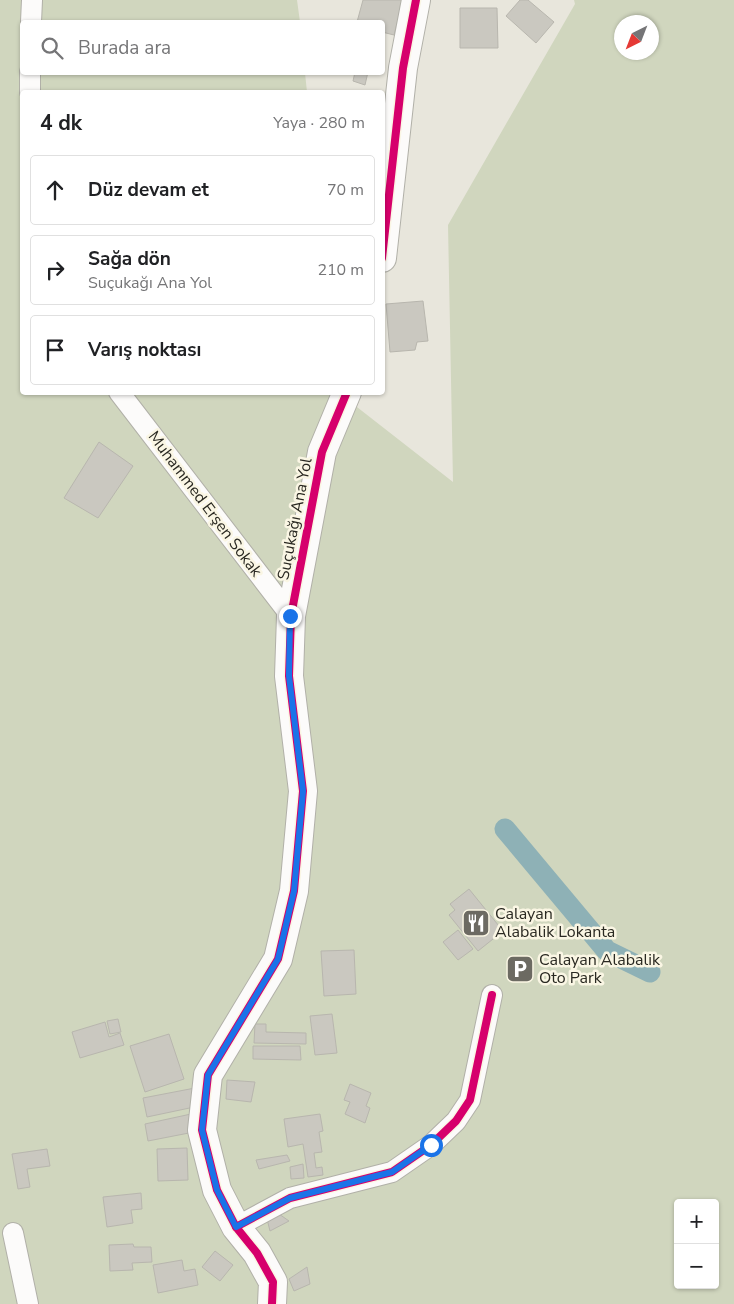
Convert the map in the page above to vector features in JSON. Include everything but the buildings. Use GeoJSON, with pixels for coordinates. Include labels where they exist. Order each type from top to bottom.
{"type":"FeatureCollection","features":[{"type":"Feature","properties":{"kind":"street"},"geometry":{"type":"LineString","coordinates":[[32,0],[32,20]]}},
{"type":"Feature","properties":{"kind":"street"},"geometry":{"type":"LineString","coordinates":[[385,231],[403,68],[416,0]]}},
{"type":"Feature","properties":{"kind":"street"},"geometry":{"type":"LineString","coordinates":[[30,75],[30,90]]}},
{"type":"Feature","properties":{"kind":"street","name":"Muhammed Erşen Sokak"},"geometry":{"type":"LineString","coordinates":[[121,395],[290,616]]}},
{"type":"Feature","properties":{"kind":"street","name":"Suçukağı Ana Yol"},"geometry":{"type":"LineString","coordinates":[[272,1304],[273,1282],[258,1253],[236,1227],[217,1190],[202,1130],[208,1075],[278,959],[294,891],[303,791],[289,676],[290,616],[322,452],[346,395]]}},
{"type":"Feature","properties":{"kind":"street"},"geometry":{"type":"LineString","coordinates":[[236,1227],[290,1198],[392,1172],[431,1145],[456,1121],[470,1100],[492,995]]}},
{"type":"Feature","properties":{"kind":"street"},"geometry":{"type":"LineString","coordinates":[[13,1234],[28,1304]]}},
{"type":"Feature","properties":{"kind":"green space"},"geometry":{"type":"Polygon","coordinates":[[[0,0],[297,0],[300,20],[20,20],[20,75],[305,75],[307,90],[20,90],[20,395],[342,395],[453,482],[448,225],[575,4],[574,0],[734,0],[734,1304],[0,1304],[0,0]]]}},
{"type":"Feature","properties":{"kind":"waterway"},"geometry":{"type":"LineString","coordinates":[[505,829],[607,951],[650,972]]}},
{"type":"Feature","properties":{"kind":"cycle path"},"geometry":{"type":"LineString","coordinates":[[385,231],[403,68],[416,0]]}},
{"type":"Feature","properties":{"kind":"cycle path"},"geometry":{"type":"LineString","coordinates":[[272,1304],[273,1282],[257,1253],[236,1227],[217,1190],[202,1130],[208,1075],[278,959],[294,891],[303,791],[289,676],[291,616],[322,452],[346,395]]}},
{"type":"Feature","properties":{"kind":"cycle path"},"geometry":{"type":"LineString","coordinates":[[236,1227],[290,1198],[392,1172],[431,1145],[456,1121],[470,1100],[492,995]]}},
{"type":"Feature","properties":{"kind":"place","name":"Calayan Alabalik Lokanta"},"geometry":{"type":"Point","coordinates":[476,923]}},
{"type":"Feature","properties":{"kind":"place","name":"Calayan Alabalik Oto Park"},"geometry":{"type":"Point","coordinates":[520,969]}},
{"type":"Feature","properties":{"kind":"route"},"geometry":{"type":"LineString","coordinates":[[290,616],[289,676],[303,791],[294,891],[278,959],[208,1075],[202,1130],[217,1190],[236,1227],[290,1198],[392,1172],[431,1145]]}}]}
